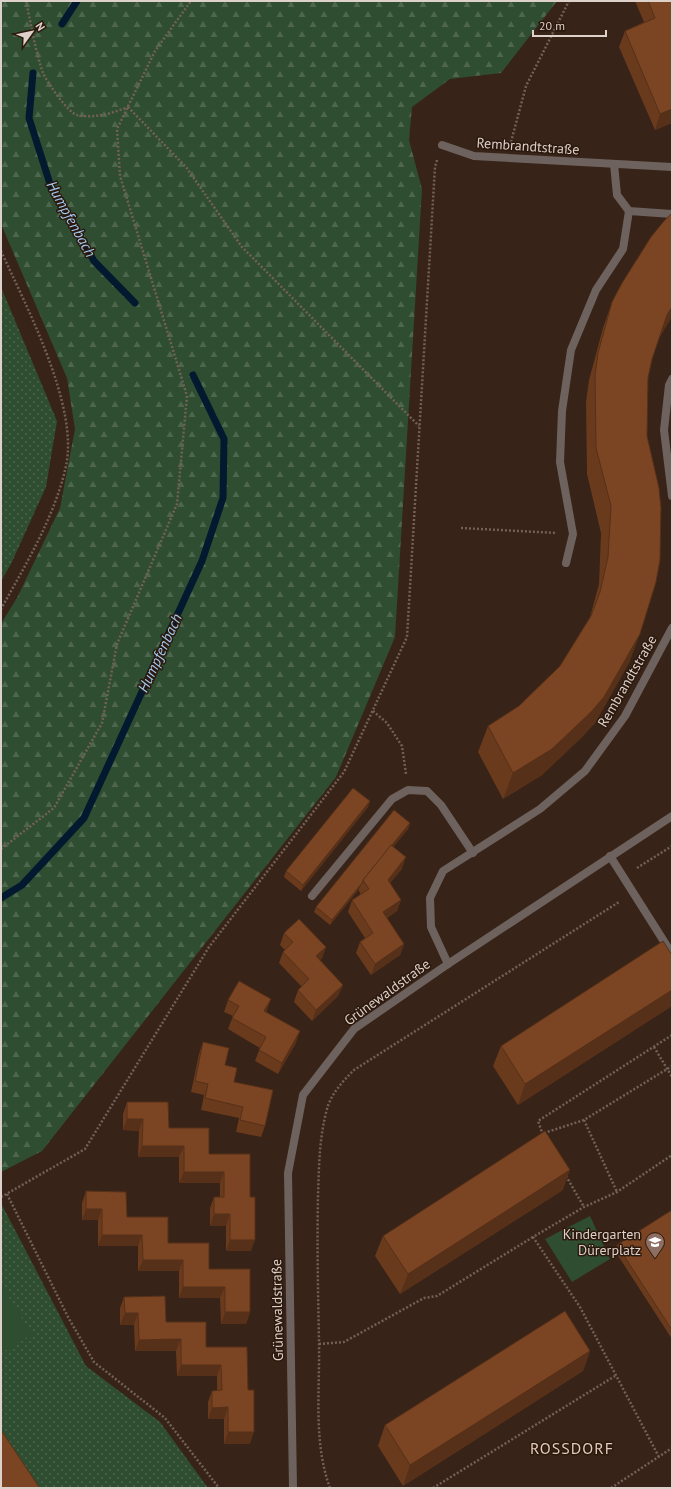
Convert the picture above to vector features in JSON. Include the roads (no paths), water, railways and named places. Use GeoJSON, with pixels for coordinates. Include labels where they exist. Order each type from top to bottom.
{"type":"FeatureCollection","features":[{"type":"Feature","properties":{"kind":"street","name":"Rembrandtstraße"},"geometry":{"type":"LineString","coordinates":[[442,145],[474,156],[672,167]]}},
{"type":"Feature","properties":{"kind":"street"},"geometry":{"type":"LineString","coordinates":[[566,563],[574,534],[560,462],[562,411],[571,350],[596,290],[624,249],[628,211],[617,195],[614,164]]}},
{"type":"Feature","properties":{"kind":"street"},"geometry":{"type":"LineString","coordinates":[[628,211],[672,214]]}},
{"type":"Feature","properties":{"kind":"street"},"geometry":{"type":"LineString","coordinates":[[672,379],[669,386],[664,430],[672,496]]}},
{"type":"Feature","properties":{"kind":"street","name":"Rembrandtstraße"},"geometry":{"type":"LineString","coordinates":[[448,964],[431,927],[430,898],[443,871],[494,840],[540,808],[586,771],[626,716],[672,628]]}},
{"type":"Feature","properties":{"kind":"street"},"geometry":{"type":"LineString","coordinates":[[312,896],[392,800],[408,790],[427,791],[441,805],[473,853]]}},
{"type":"Feature","properties":{"kind":"street","name":"Grünewaldstraße"},"geometry":{"type":"LineString","coordinates":[[294,1488],[288,1173],[302,1095],[354,1029],[448,964],[672,816]]}},
{"type":"Feature","properties":{"kind":"street"},"geometry":{"type":"LineString","coordinates":[[610,856],[672,954]]}},
{"type":"Feature","properties":{"kind":"waterway","name":"Humpfenbach"},"geometry":{"type":"LineString","coordinates":[[62,24],[77,1]]}},
{"type":"Feature","properties":{"kind":"waterway","name":"Humpfenbach"},"geometry":{"type":"LineString","coordinates":[[33,73],[29,118],[51,187],[94,261],[135,303]]}},
{"type":"Feature","properties":{"kind":"waterway","name":"Humpfenbach"},"geometry":{"type":"LineString","coordinates":[[1,898],[22,885],[84,818],[202,561],[223,498],[224,439],[193,375]]}},
{"type":"Feature","properties":{"kind":"place","name":"Kindergarten Dürerplatz"},"geometry":{"type":"Point","coordinates":[655,1259]}},
{"type":"Feature","properties":{"kind":"district","name":"ROSSDORF"},"geometry":{"type":"Point","coordinates":[572,1448]}}]}
